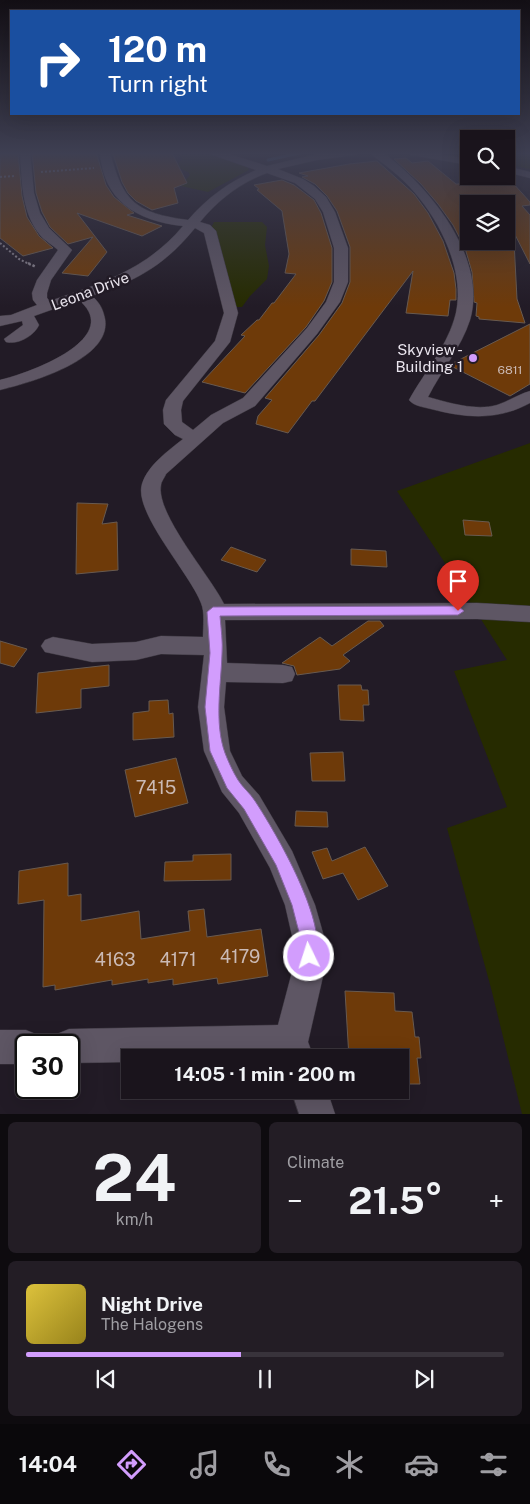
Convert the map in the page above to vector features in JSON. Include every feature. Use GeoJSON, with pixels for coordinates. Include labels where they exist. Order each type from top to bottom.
{"type":"FeatureCollection","features":[{"type":"Feature","properties":{"kind":"street"},"geometry":{"type":"LineString","coordinates":[[30,204],[44,232],[60,243],[65,250],[62,258],[44,279],[38,290],[40,300],[49,307]]}},
{"type":"Feature","properties":{"kind":"street"},"geometry":{"type":"LineString","coordinates":[[130,204],[145,215],[194,224],[210,231],[231,313],[222,342],[175,400],[172,410],[173,424],[181,431],[196,438]]}},
{"type":"Feature","properties":{"kind":"street","name":"Leona Drive"},"geometry":{"type":"LineString","coordinates":[[0,321],[14,319],[83,296],[109,286],[151,264],[166,254],[210,204]]}},
{"type":"Feature","properties":{"kind":"street"},"geometry":{"type":"LineString","coordinates":[[294,1049],[308,972],[309,940],[300,905],[282,861],[249,804],[232,784],[217,751],[211,707],[216,646],[213,603],[170,536],[153,503],[151,486],[163,466],[217,419],[250,402],[312,331],[333,302],[341,282],[341,248],[329,212],[324,204]]}},
{"type":"Feature","properties":{"kind":"street"},"geometry":{"type":"LineString","coordinates":[[429,204],[458,254],[466,287],[465,309],[458,328],[418,400],[460,412],[487,413],[512,408],[530,396]]}},
{"type":"Feature","properties":{"kind":"street"},"geometry":{"type":"LineString","coordinates":[[0,385],[15,382],[59,365],[76,355],[89,342],[97,331],[98,318],[96,308],[83,296]]}},
{"type":"Feature","properties":{"kind":"street","name":"Leona Drive"},"geometry":{"type":"LineString","coordinates":[[0,314],[12,312],[26,314]]}},
{"type":"Feature","properties":{"kind":"street"},"geometry":{"type":"LineString","coordinates":[[12,339],[29,330],[31,325],[26,314]]}},
{"type":"Feature","properties":{"kind":"street"},"geometry":{"type":"LineString","coordinates":[[213,612],[477,611],[530,614]]}},
{"type":"Feature","properties":{"kind":"street"},"geometry":{"type":"LineString","coordinates":[[53,646],[92,653],[136,651],[161,645],[216,646]]}},
{"type":"Feature","properties":{"kind":"street"},"geometry":{"type":"LineString","coordinates":[[214,672],[282,674]]}},
{"type":"Feature","properties":{"kind":"street"},"geometry":{"type":"LineString","coordinates":[[0,1047],[15,1046]]}},
{"type":"Feature","properties":{"kind":"street"},"geometry":{"type":"LineString","coordinates":[[80,1046],[238,1049]]}},
{"type":"Feature","properties":{"kind":"street"},"geometry":{"type":"LineString","coordinates":[[311,1099],[317,1114]]}},
{"type":"Feature","properties":{"kind":"path"},"geometry":{"type":"LineString","coordinates":[[0,244],[32,266],[51,272]]}},
{"type":"Feature","properties":{"kind":"green space"},"geometry":{"type":"Polygon","coordinates":[[[214,222],[262,222],[267,227],[265,245],[269,266],[267,279],[242,307],[235,307],[211,228],[214,222]]]}},
{"type":"Feature","properties":{"kind":"green space"},"geometry":{"type":"Polygon","coordinates":[[[530,443],[530,1114],[522,1114],[491,988],[447,828],[507,807],[454,671],[507,660],[397,491],[530,443]]]}},
{"type":"Feature","properties":{"kind":"building"},"geometry":{"type":"Polygon","coordinates":[[[0,204],[24,204],[27,217],[39,236],[53,248],[23,256],[0,238],[0,204]]]}},
{"type":"Feature","properties":{"kind":"building"},"geometry":{"type":"Polygon","coordinates":[[[39,204],[123,204],[134,213],[127,215],[162,226],[142,236],[77,213],[107,252],[88,276],[62,273],[93,237],[68,244],[50,227],[39,204]]]}},
{"type":"Feature","properties":{"kind":"building"},"geometry":{"type":"Polygon","coordinates":[[[141,204],[174,204],[152,210],[141,204]]]}},
{"type":"Feature","properties":{"kind":"building"},"geometry":{"type":"Polygon","coordinates":[[[274,204],[316,204],[321,213],[332,248],[332,282],[324,301],[306,327],[245,393],[202,382],[245,336],[241,335],[259,320],[274,303],[296,274],[285,273],[289,254],[282,211],[274,204]]]}},
{"type":"Feature","properties":{"kind":"building"},"geometry":{"type":"Polygon","coordinates":[[[332,204],[421,204],[443,241],[454,273],[456,300],[450,300],[448,316],[406,313],[413,271],[315,401],[312,401],[288,433],[256,424],[258,416],[272,400],[265,398],[319,335],[342,303],[350,282],[350,247],[337,211],[332,204]]]}},
{"type":"Feature","properties":{"kind":"building"},"geometry":{"type":"Polygon","coordinates":[[[438,204],[460,204],[460,238],[438,204]]]}},
{"type":"Feature","properties":{"kind":"building"},"geometry":{"type":"Polygon","coordinates":[[[515,204],[530,204],[522,206],[530,215],[530,264],[515,235],[515,204]]]}},
{"type":"Feature","properties":{"kind":"building"},"geometry":{"type":"Polygon","coordinates":[[[466,250],[514,250],[517,299],[525,323],[479,319],[476,316],[477,303],[474,302],[472,272],[466,250]]]}},
{"type":"Feature","properties":{"kind":"building"},"geometry":{"type":"Polygon","coordinates":[[[530,324],[530,384],[510,396],[449,365],[530,324]]]}},
{"type":"Feature","properties":{"kind":"building"},"geometry":{"type":"Polygon","coordinates":[[[77,503],[108,504],[102,524],[117,522],[118,570],[76,574],[77,503]]]}},
{"type":"Feature","properties":{"kind":"building"},"geometry":{"type":"Polygon","coordinates":[[[463,520],[489,522],[492,536],[465,535],[463,520]]]}},
{"type":"Feature","properties":{"kind":"building"},"geometry":{"type":"Polygon","coordinates":[[[231,547],[266,560],[257,572],[221,560],[231,547]]]}},
{"type":"Feature","properties":{"kind":"building"},"geometry":{"type":"Polygon","coordinates":[[[351,549],[386,551],[387,567],[351,565],[351,549]]]}},
{"type":"Feature","properties":{"kind":"building"},"geometry":{"type":"Polygon","coordinates":[[[368,621],[380,621],[384,626],[343,655],[350,661],[340,669],[297,675],[294,666],[282,663],[320,637],[332,646],[368,621]]]}},
{"type":"Feature","properties":{"kind":"building"},"geometry":{"type":"Polygon","coordinates":[[[0,641],[27,649],[14,667],[0,663],[0,641]]]}},
{"type":"Feature","properties":{"kind":"building"},"geometry":{"type":"Polygon","coordinates":[[[109,665],[109,686],[81,689],[81,708],[36,713],[38,673],[109,665]]]}},
{"type":"Feature","properties":{"kind":"building"},"geometry":{"type":"Polygon","coordinates":[[[338,685],[361,685],[362,690],[368,690],[369,705],[363,705],[364,721],[340,720],[338,685]]]}},
{"type":"Feature","properties":{"kind":"building"},"geometry":{"type":"Polygon","coordinates":[[[168,700],[169,714],[173,713],[174,737],[133,740],[133,713],[149,711],[149,701],[168,700]]]}},
{"type":"Feature","properties":{"kind":"building"},"geometry":{"type":"Polygon","coordinates":[[[343,752],[345,781],[312,781],[310,753],[343,752]]]}},
{"type":"Feature","properties":{"kind":"building"},"geometry":{"type":"Polygon","coordinates":[[[176,758],[188,803],[135,817],[125,770],[176,758]]]}},
{"type":"Feature","properties":{"kind":"building"},"geometry":{"type":"Polygon","coordinates":[[[296,811],[327,812],[328,827],[295,826],[296,811]]]}},
{"type":"Feature","properties":{"kind":"building"},"geometry":{"type":"Polygon","coordinates":[[[365,847],[388,886],[358,900],[343,873],[323,879],[312,852],[327,848],[332,861],[365,847]]]}},
{"type":"Feature","properties":{"kind":"building"},"geometry":{"type":"Polygon","coordinates":[[[231,854],[231,880],[164,881],[165,862],[193,861],[193,855],[231,854]]]}},
{"type":"Feature","properties":{"kind":"building"},"geometry":{"type":"Polygon","coordinates":[[[68,863],[68,896],[81,894],[81,921],[139,911],[141,939],[190,931],[188,911],[204,909],[207,937],[261,929],[268,976],[218,984],[217,978],[173,985],[173,979],[148,983],[148,979],[112,985],[112,980],[55,990],[55,985],[43,987],[44,900],[18,904],[19,871],[68,863]]]}},
{"type":"Feature","properties":{"kind":"building"},"geometry":{"type":"Polygon","coordinates":[[[345,991],[394,993],[395,1011],[412,1012],[415,1037],[419,1037],[421,1058],[417,1058],[420,1084],[409,1084],[409,1049],[348,1049],[345,991]]]}},
{"type":"Feature","properties":{"kind":"place","name":"Skyview - Building 1"},"geometry":{"type":"Point","coordinates":[473,358]}},
{"type":"Feature","properties":{"kind":"route"},"geometry":{"type":"LineString","coordinates":[[309,956],[309,940],[300,905],[282,861],[249,804],[232,784],[217,751],[211,707],[216,653],[213,612],[458,611]]}}]}
